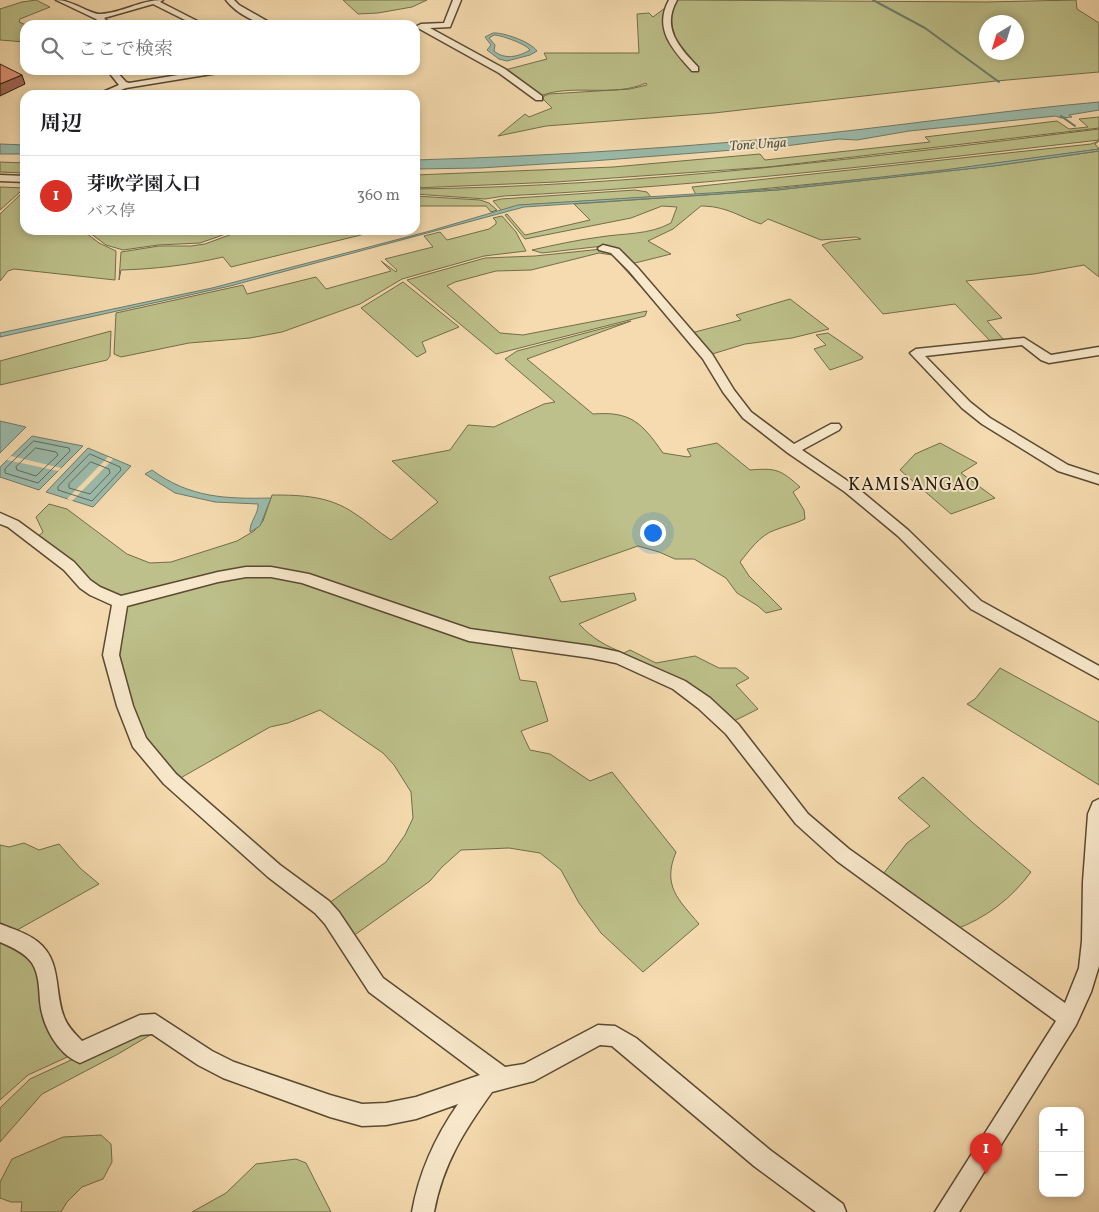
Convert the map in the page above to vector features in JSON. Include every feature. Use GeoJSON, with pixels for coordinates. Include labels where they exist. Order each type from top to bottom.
{"type":"FeatureCollection","features":[{"type":"Feature","properties":{"kind":"street"},"geometry":{"type":"LineString","coordinates":[[60,0],[102,20]]}},
{"type":"Feature","properties":{"kind":"street"},"geometry":{"type":"LineString","coordinates":[[230,0],[236,7],[261,20]]}},
{"type":"Feature","properties":{"kind":"street"},"geometry":{"type":"LineString","coordinates":[[420,27],[447,26],[458,0]]}},
{"type":"Feature","properties":{"kind":"street"},"geometry":{"type":"LineString","coordinates":[[673,0],[666,14],[668,32],[678,50],[695,69]]}},
{"type":"Feature","properties":{"kind":"street"},"geometry":{"type":"LineString","coordinates":[[99,17],[157,1],[192,20]]}},
{"type":"Feature","properties":{"kind":"street"},"geometry":{"type":"LineString","coordinates":[[420,28],[502,71],[540,98]]}},
{"type":"Feature","properties":{"kind":"street"},"geometry":{"type":"LineString","coordinates":[[116,75],[126,85]]}},
{"type":"Feature","properties":{"kind":"street"},"geometry":{"type":"LineString","coordinates":[[113,90],[126,85],[191,75]]}},
{"type":"Feature","properties":{"kind":"street"},"geometry":{"type":"LineString","coordinates":[[0,178],[20,179]]}},
{"type":"Feature","properties":{"kind":"street"},"geometry":{"type":"LineString","coordinates":[[603,248],[615,251],[634,270],[708,357],[729,392],[747,415],[793,450],[850,489],[902,534],[976,605],[1099,673]]}},
{"type":"Feature","properties":{"kind":"street"},"geometry":{"type":"LineString","coordinates":[[1099,351],[1049,358],[1024,341],[916,352],[966,405],[986,421],[1063,468],[1099,480]]}},
{"type":"Feature","properties":{"kind":"street"},"geometry":{"type":"LineString","coordinates":[[793,450],[834,427]]}},
{"type":"Feature","properties":{"kind":"street"},"geometry":{"type":"LineString","coordinates":[[0,518],[13,524],[69,566],[90,588],[120,602],[218,577],[246,572],[271,572],[304,578],[469,635],[591,652],[619,658],[641,667],[679,685],[704,703],[729,726],[802,819],[843,855],[1069,1018]]}},
{"type":"Feature","properties":{"kind":"street"},"geometry":{"type":"LineString","coordinates":[[120,602],[111,655],[125,706],[139,742],[170,778],[274,871],[322,907],[332,918],[376,985],[493,1081]]}},
{"type":"Feature","properties":{"kind":"street"},"geometry":{"type":"LineString","coordinates":[[946,1212],[1069,1018],[1081,992],[1089,968],[1092,941],[1098,811]]}},
{"type":"Feature","properties":{"kind":"street"},"geometry":{"type":"LineString","coordinates":[[0,933],[27,947],[38,956],[46,971],[54,1020],[68,1044],[80,1053],[140,1024],[155,1024],[205,1058],[230,1071],[330,1106],[362,1115],[386,1114],[416,1108],[493,1081],[527,1074],[598,1034],[615,1036],[629,1045],[762,1158],[835,1212]]}},
{"type":"Feature","properties":{"kind":"street"},"geometry":{"type":"LineString","coordinates":[[422,1212],[430,1176],[438,1155],[463,1113],[493,1081]]}},
{"type":"Feature","properties":{"kind":"green space"},"geometry":{"type":"Polygon","coordinates":[[[36,0],[50,7],[20,19],[20,42],[0,40],[0,9],[36,0]]]}},
{"type":"Feature","properties":{"kind":"green space"},"geometry":{"type":"Polygon","coordinates":[[[343,0],[427,0],[412,7],[378,13],[358,14],[343,0]]]}},
{"type":"Feature","properties":{"kind":"green space"},"geometry":{"type":"Polygon","coordinates":[[[677,0],[986,2],[1076,0],[1077,9],[1099,23],[1099,72],[996,81],[714,113],[546,126],[498,136],[525,114],[529,117],[552,108],[543,99],[544,96],[549,94],[614,90],[553,92],[540,96],[505,70],[547,59],[544,53],[639,53],[637,14],[649,13],[653,17],[665,8],[670,8],[677,0]],[[646,83],[622,89],[647,85],[646,83]]]}},
{"type":"Feature","properties":{"kind":"green space"},"geometry":{"type":"Polygon","coordinates":[[[1099,117],[1099,128],[768,167],[556,182],[420,188],[420,175],[613,167],[760,154],[765,160],[930,142],[925,137],[1057,121],[1069,129],[1088,127],[1079,119],[1099,117]]]}},
{"type":"Feature","properties":{"kind":"green space"},"geometry":{"type":"Polygon","coordinates":[[[1099,129],[1099,140],[728,180],[504,196],[485,199],[420,194],[420,189],[501,187],[672,176],[929,150],[1099,129]]]}},
{"type":"Feature","properties":{"kind":"green space"},"geometry":{"type":"Polygon","coordinates":[[[1099,141],[1095,144],[1099,149],[917,174],[696,195],[692,187],[1091,144],[1099,141]]]}},
{"type":"Feature","properties":{"kind":"green space"},"geometry":{"type":"Polygon","coordinates":[[[1099,151],[1099,277],[1084,265],[1034,274],[966,281],[1002,318],[987,321],[1005,341],[991,342],[955,304],[883,314],[822,245],[830,242],[861,239],[856,237],[821,240],[768,219],[761,224],[727,210],[701,206],[673,229],[648,241],[671,254],[631,264],[603,246],[542,253],[532,250],[583,240],[654,230],[671,223],[677,207],[662,206],[631,218],[525,239],[505,215],[507,214],[525,235],[590,220],[574,204],[777,190],[993,166],[1099,151]]]}},
{"type":"Feature","properties":{"kind":"green space"},"geometry":{"type":"Polygon","coordinates":[[[0,162],[20,163],[20,173],[0,172],[0,162]]]}},
{"type":"Feature","properties":{"kind":"green space"},"geometry":{"type":"Polygon","coordinates":[[[0,187],[20,188],[20,192],[0,210],[0,187]]]}},
{"type":"Feature","properties":{"kind":"green space"},"geometry":{"type":"Polygon","coordinates":[[[635,190],[647,192],[651,197],[522,205],[502,211],[493,201],[501,199],[635,190]]]}},
{"type":"Feature","properties":{"kind":"green space"},"geometry":{"type":"Polygon","coordinates":[[[20,195],[20,235],[89,235],[99,243],[116,251],[115,280],[14,269],[8,271],[0,281],[0,214],[20,195]]]}},
{"type":"Feature","properties":{"kind":"green space"},"geometry":{"type":"Polygon","coordinates":[[[420,196],[480,200],[489,203],[497,210],[491,212],[486,206],[420,206],[420,196]]]}},
{"type":"Feature","properties":{"kind":"green space"},"geometry":{"type":"Polygon","coordinates":[[[502,216],[516,232],[526,251],[484,256],[402,279],[360,304],[282,332],[250,338],[189,343],[121,357],[114,354],[116,313],[243,285],[247,294],[316,277],[326,289],[391,271],[381,261],[396,272],[397,270],[385,259],[433,247],[424,236],[440,232],[447,240],[489,229],[496,224],[493,218],[502,216]]]}},
{"type":"Feature","properties":{"kind":"green space"},"geometry":{"type":"Polygon","coordinates":[[[93,235],[223,235],[200,243],[158,245],[123,250],[106,245],[93,235]]]}},
{"type":"Feature","properties":{"kind":"green space"},"geometry":{"type":"Polygon","coordinates":[[[229,235],[361,235],[231,267],[223,257],[172,266],[121,270],[119,280],[121,252],[159,246],[205,244],[229,235]]]}},
{"type":"Feature","properties":{"kind":"green space"},"geometry":{"type":"Polygon","coordinates":[[[602,249],[614,252],[661,309],[612,255],[599,253],[531,270],[496,271],[447,286],[500,333],[523,335],[647,311],[645,316],[496,354],[407,280],[485,258],[535,256],[602,249]]]}},
{"type":"Feature","properties":{"kind":"green space"},"geometry":{"type":"Polygon","coordinates":[[[403,282],[459,327],[422,342],[426,352],[417,357],[361,308],[403,282]]]}},
{"type":"Feature","properties":{"kind":"green space"},"geometry":{"type":"Polygon","coordinates":[[[790,299],[829,329],[792,338],[745,344],[709,355],[691,333],[741,320],[736,315],[790,299]]]}},
{"type":"Feature","properties":{"kind":"green space"},"geometry":{"type":"Polygon","coordinates":[[[631,321],[527,359],[593,414],[617,415],[634,421],[649,434],[663,453],[688,457],[691,456],[687,449],[717,443],[750,470],[766,469],[777,471],[787,476],[800,487],[793,492],[804,510],[805,519],[770,532],[755,544],[740,562],[749,576],[782,609],[766,613],[737,593],[726,578],[694,559],[675,559],[638,546],[549,577],[561,602],[634,593],[636,600],[579,624],[589,634],[606,645],[624,653],[630,650],[656,663],[695,656],[719,668],[736,668],[749,678],[736,685],[758,709],[730,723],[643,665],[469,633],[273,571],[122,600],[104,592],[36,538],[43,532],[36,517],[49,504],[67,509],[127,554],[150,563],[171,562],[237,541],[254,531],[263,521],[272,495],[294,495],[325,500],[345,507],[391,540],[438,502],[392,461],[450,450],[468,425],[494,427],[544,404],[555,402],[505,359],[517,351],[631,321]]]}},
{"type":"Feature","properties":{"kind":"green space"},"geometry":{"type":"Polygon","coordinates":[[[111,331],[110,356],[107,360],[0,385],[0,361],[111,331]]]}},
{"type":"Feature","properties":{"kind":"green space"},"geometry":{"type":"Polygon","coordinates":[[[828,333],[863,357],[862,359],[830,370],[814,349],[826,345],[816,335],[828,333]]]}},
{"type":"Feature","properties":{"kind":"green space"},"geometry":{"type":"Polygon","coordinates":[[[940,443],[977,463],[961,473],[995,498],[951,514],[900,470],[915,454],[940,443]]]}},
{"type":"Feature","properties":{"kind":"green space"},"geometry":{"type":"Polygon","coordinates":[[[272,574],[510,644],[520,680],[536,682],[548,721],[521,731],[530,750],[550,754],[590,781],[612,772],[676,852],[671,874],[674,891],[699,924],[643,972],[601,933],[579,903],[561,870],[540,853],[509,848],[461,850],[430,881],[349,939],[325,906],[386,862],[405,835],[413,818],[411,792],[394,765],[383,753],[320,710],[288,723],[270,727],[177,780],[148,749],[113,653],[124,605],[213,580],[272,574]]]}},
{"type":"Feature","properties":{"kind":"green space"},"geometry":{"type":"Polygon","coordinates":[[[1000,668],[1099,722],[1099,785],[967,704],[975,699],[1000,668]]]}},
{"type":"Feature","properties":{"kind":"green space"},"geometry":{"type":"Polygon","coordinates":[[[923,777],[1031,872],[1015,891],[997,907],[977,920],[954,930],[880,878],[907,843],[930,826],[898,798],[923,777]]]}},
{"type":"Feature","properties":{"kind":"green space"},"geometry":{"type":"Polygon","coordinates":[[[24,843],[39,850],[59,844],[80,868],[99,884],[10,934],[0,929],[0,845],[9,847],[24,843]]]}},
{"type":"Feature","properties":{"kind":"green space"},"geometry":{"type":"Polygon","coordinates":[[[0,936],[31,953],[76,1053],[28,1075],[0,1100],[0,936]]]}},
{"type":"Feature","properties":{"kind":"green space"},"geometry":{"type":"Polygon","coordinates":[[[138,1029],[157,1031],[42,1094],[0,1142],[0,1108],[30,1079],[138,1029]]]}},
{"type":"Feature","properties":{"kind":"green space"},"geometry":{"type":"Polygon","coordinates":[[[101,1135],[111,1144],[112,1162],[103,1179],[82,1187],[67,1202],[61,1212],[21,1212],[22,1202],[11,1202],[0,1198],[0,1182],[12,1159],[63,1137],[101,1135]]]}},
{"type":"Feature","properties":{"kind":"green space"},"geometry":{"type":"Polygon","coordinates":[[[296,1159],[306,1163],[331,1212],[192,1212],[226,1193],[256,1164],[296,1159]]]}},
{"type":"Feature","properties":{"kind":"water"},"geometry":{"type":"Polygon","coordinates":[[[493,33],[503,34],[523,41],[537,51],[530,55],[507,61],[499,59],[487,50],[491,45],[485,37],[493,33]],[[497,35],[489,38],[495,45],[494,51],[498,54],[512,56],[530,50],[519,43],[497,35]]]}},
{"type":"Feature","properties":{"kind":"water","name":"Tone Unga"},"geometry":{"type":"Polygon","coordinates":[[[1099,102],[1099,110],[1069,115],[1072,117],[1061,118],[1056,116],[909,131],[857,140],[839,139],[785,146],[592,161],[480,168],[420,169],[420,160],[519,156],[726,143],[1099,102]]]}},
{"type":"Feature","properties":{"kind":"water"},"geometry":{"type":"Polygon","coordinates":[[[0,144],[20,145],[20,154],[0,154],[0,144]]]}},
{"type":"Feature","properties":{"kind":"water"},"geometry":{"type":"Polygon","coordinates":[[[1099,149],[1099,151],[993,166],[777,190],[524,207],[420,235],[518,205],[774,189],[944,170],[1099,149]]]}},
{"type":"Feature","properties":{"kind":"water"},"geometry":{"type":"Polygon","coordinates":[[[420,235],[230,286],[0,337],[0,333],[212,288],[420,235]]]}},
{"type":"Feature","properties":{"kind":"water"},"geometry":{"type":"Polygon","coordinates":[[[0,421],[26,427],[0,453],[0,421]]]}},
{"type":"Feature","properties":{"kind":"water"},"geometry":{"type":"Polygon","coordinates":[[[32,436],[83,446],[39,490],[0,477],[0,467],[32,436]]]}},
{"type":"Feature","properties":{"kind":"water"},"geometry":{"type":"Polygon","coordinates":[[[88,448],[131,466],[93,507],[46,492],[88,448]]]}},
{"type":"Feature","properties":{"kind":"water"},"geometry":{"type":"Polygon","coordinates":[[[152,470],[180,486],[209,495],[239,498],[271,498],[260,526],[250,532],[258,504],[215,502],[175,493],[145,474],[152,470]]]}},
{"type":"Feature","properties":{"kind":"pier"},"geometry":{"type":"Polygon","coordinates":[[[11,456],[61,468],[58,471],[7,460],[11,456]]]}},
{"type":"Feature","properties":{"kind":"pier"},"geometry":{"type":"Polygon","coordinates":[[[108,457],[113,459],[72,501],[67,499],[108,457]]]}},
{"type":"Feature","properties":{"kind":"building"},"geometry":{"type":"Polygon","coordinates":[[[0,64],[22,75],[0,84],[0,64]]]}},
{"type":"Feature","properties":{"kind":"waterway"},"geometry":{"type":"LineString","coordinates":[[873,0],[925,28],[999,82]]}},
{"type":"Feature","properties":{"kind":"waterway"},"geometry":{"type":"LineString","coordinates":[[1061,116],[1075,126]]}},
{"type":"Feature","properties":{"kind":"place","name":"芽吹学園入口"},"geometry":{"type":"Point","coordinates":[986,1174]}},
{"type":"Feature","properties":{"kind":"district","name":"KAMISANGAO"},"geometry":{"type":"Point","coordinates":[914,485]}}]}
